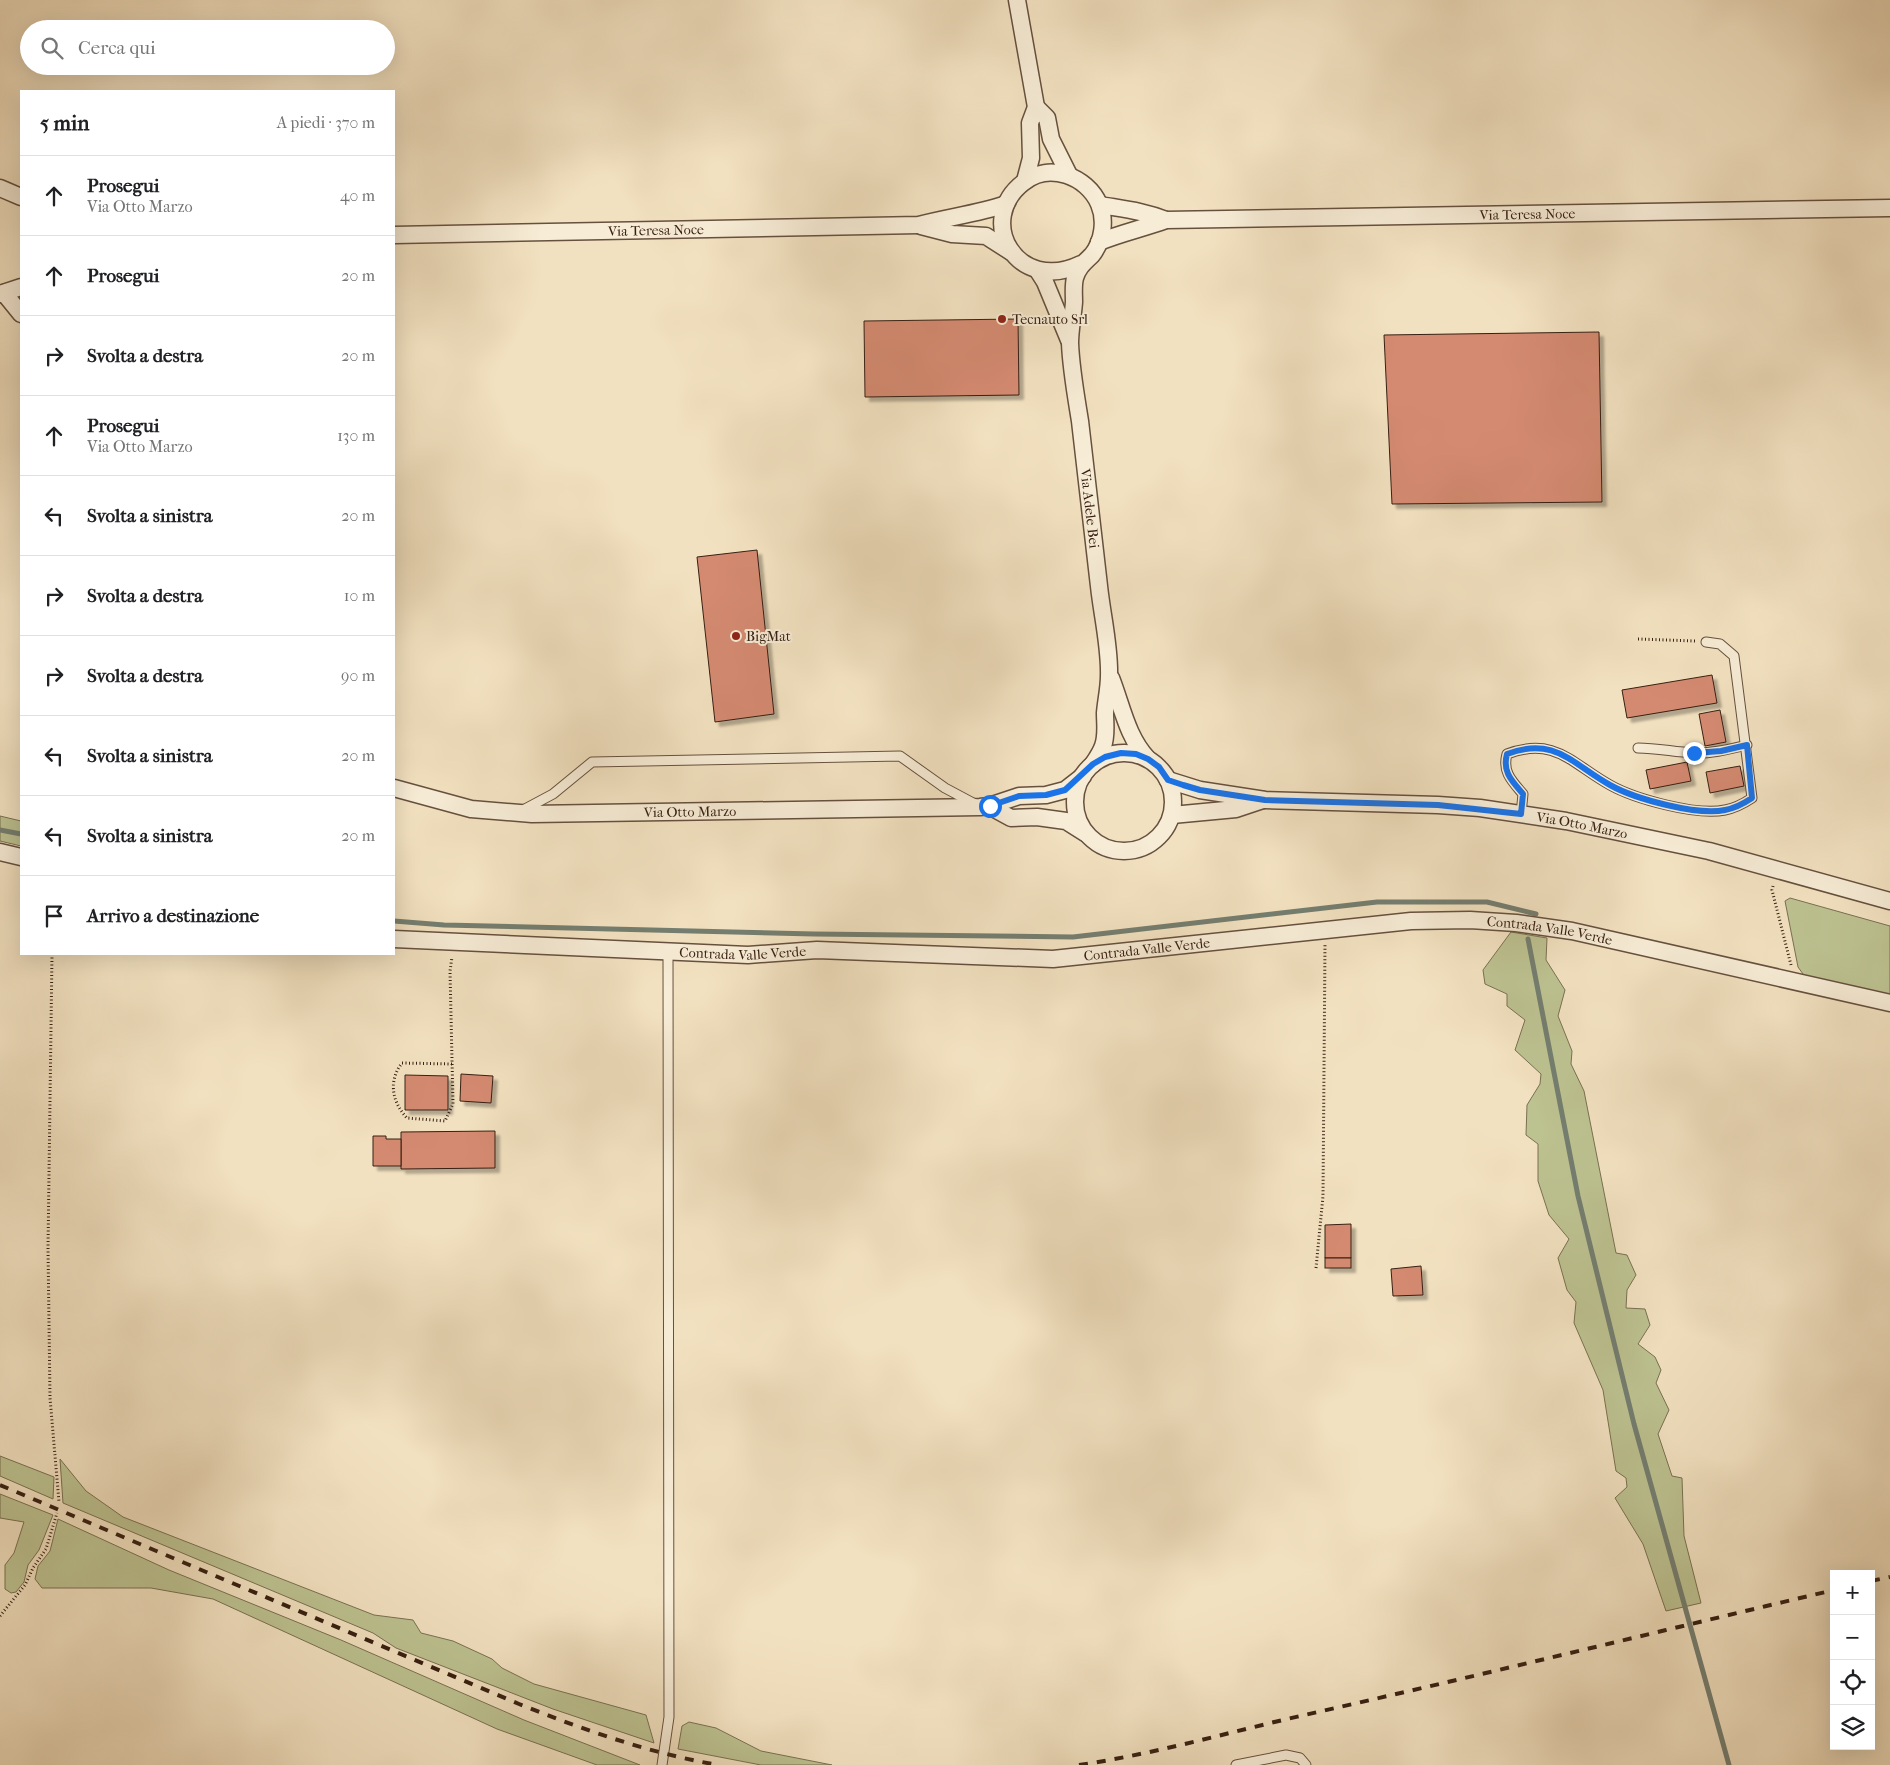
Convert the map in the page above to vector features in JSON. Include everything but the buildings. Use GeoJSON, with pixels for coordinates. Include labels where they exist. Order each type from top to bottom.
{"type":"FeatureCollection","features":[{"type":"Feature","properties":{"kind":"street"},"geometry":{"type":"LineString","coordinates":[[1017,0],[1036,106],[1030,123],[1031,158],[1025,181]]}},
{"type":"Feature","properties":{"kind":"street"},"geometry":{"type":"LineString","coordinates":[[1036,106],[1047,118],[1051,139],[1069,175]]}},
{"type":"Feature","properties":{"kind":"street"},"geometry":{"type":"LineString","coordinates":[[1046,173],[1069,175],[1082,182],[1093,192],[1100,205],[1103,230],[1092,255],[1081,264],[1068,271],[1053,273],[1038,271],[1024,264],[1012,253],[1003,230],[1006,204],[1013,191],[1025,181],[1046,173]]}},
{"type":"Feature","properties":{"kind":"street"},"geometry":{"type":"LineString","coordinates":[[1,189],[20,197]]}},
{"type":"Feature","properties":{"kind":"street","name":"Via Teresa Noce"},"geometry":{"type":"LineString","coordinates":[[395,235],[919,225],[951,216],[964,217],[1006,204]]}},
{"type":"Feature","properties":{"kind":"street","name":"Via Teresa Noce"},"geometry":{"type":"LineString","coordinates":[[1100,205],[1128,211],[1143,211],[1166,220]]}},
{"type":"Feature","properties":{"kind":"street","name":"Via Teresa Noce"},"geometry":{"type":"LineString","coordinates":[[1099,242],[1117,234],[1166,220],[1890,208]]}},
{"type":"Feature","properties":{"kind":"street","name":"Via Teresa Noce"},"geometry":{"type":"LineString","coordinates":[[919,225],[952,234],[986,236],[1012,253]]}},
{"type":"Feature","properties":{"kind":"street","name":"Via Adele Bei"},"geometry":{"type":"LineString","coordinates":[[1081,264],[1074,278],[1070,342],[1110,675]]}},
{"type":"Feature","properties":{"kind":"street","name":"Via Adele Bei"},"geometry":{"type":"LineString","coordinates":[[1038,271],[1045,282],[1070,342]]}},
{"type":"Feature","properties":{"kind":"street"},"geometry":{"type":"LineString","coordinates":[[20,287],[2,294],[20,313]]}},
{"type":"Feature","properties":{"kind":"street"},"geometry":{"type":"LineString","coordinates":[[1110,675],[1137,748],[1159,767],[1168,780],[1173,798],[1172,815],[1164,831],[1154,841],[1142,848],[1126,851],[1112,850],[1096,842],[1086,833],[1079,821],[1075,806],[1076,792],[1103,746],[1110,675]]}},
{"type":"Feature","properties":{"kind":"street"},"geometry":{"type":"LineString","coordinates":[[1088,770],[1105,757],[1121,753],[1136,754],[1148,759]]}},
{"type":"Feature","properties":{"kind":"street","name":"Via Otto Marzo"},"geometry":{"type":"LineString","coordinates":[[395,788],[411,795],[471,809],[516,813],[984,806],[1019,796],[1046,795],[1065,790],[1088,770]]}},
{"type":"Feature","properties":{"kind":"street","name":"Via Otto Marzo"},"geometry":{"type":"LineString","coordinates":[[1168,780],[1200,790],[1265,800],[1438,805],[1521,814],[1658,839],[1777,869],[1890,901]]}},
{"type":"Feature","properties":{"kind":"street","name":"Via Otto Marzo"},"geometry":{"type":"LineString","coordinates":[[1172,815],[1236,809],[1265,800]]}},
{"type":"Feature","properties":{"kind":"street","name":"Via Otto Marzo"},"geometry":{"type":"LineString","coordinates":[[984,806],[1011,818],[1037,817],[1066,821],[1086,833]]}},
{"type":"Feature","properties":{"kind":"street"},"geometry":{"type":"LineString","coordinates":[[0,852],[20,857]]}},
{"type":"Feature","properties":{"kind":"street","name":"Contrada Valle Verde"},"geometry":{"type":"LineString","coordinates":[[395,939],[748,955],[817,950],[1053,959],[1411,921],[1470,920],[1516,923],[1548,928],[1890,1003]]}},
{"type":"Feature","properties":{"kind":"lane"},"geometry":{"type":"LineString","coordinates":[[1521,814],[1523,794],[1508,776],[1504,763],[1507,754],[1521,749],[1552,750],[1562,753],[1611,785],[1627,793],[1688,809],[1707,812],[1724,811],[1739,806],[1752,798],[1747,745],[1734,656],[1720,644],[1706,642]]}},
{"type":"Feature","properties":{"kind":"lane"},"geometry":{"type":"LineString","coordinates":[[1638,748],[1658,748],[1694,753],[1721,751],[1747,745]]}},
{"type":"Feature","properties":{"kind":"lane"},"geometry":{"type":"LineString","coordinates":[[516,813],[535,805],[553,794],[592,762],[890,756],[900,756],[945,788],[984,806]]}},
{"type":"Feature","properties":{"kind":"lane"},"geometry":{"type":"LineString","coordinates":[[662,1765],[669,1717],[668,951]]}},
{"type":"Feature","properties":{"kind":"lane"},"geometry":{"type":"LineString","coordinates":[[1236,1765],[1286,1755],[1300,1758],[1306,1765]]}},
{"type":"Feature","properties":{"kind":"path"},"geometry":{"type":"LineString","coordinates":[[1638,640],[1706,642]]}},
{"type":"Feature","properties":{"kind":"path"},"geometry":{"type":"LineString","coordinates":[[1777,869],[1772,890],[1795,982]]}},
{"type":"Feature","properties":{"kind":"path"},"geometry":{"type":"LineString","coordinates":[[1316,1268],[1323,1196],[1326,930]]}},
{"type":"Feature","properties":{"kind":"path"},"geometry":{"type":"LineString","coordinates":[[452,1064],[402,1063],[396,1072],[393,1091],[397,1107],[407,1118],[445,1121],[454,1104],[450,971],[453,942]]}},
{"type":"Feature","properties":{"kind":"path"},"geometry":{"type":"LineString","coordinates":[[52,955],[48,1248],[50,1398],[59,1502]]}},
{"type":"Feature","properties":{"kind":"path"},"geometry":{"type":"LineString","coordinates":[[0,1616],[26,1585],[33,1568],[46,1549],[57,1513]]}},
{"type":"Feature","properties":{"kind":"green space"},"geometry":{"type":"Polygon","coordinates":[[[0,816],[20,821],[20,846],[0,841],[0,816]]]}},
{"type":"Feature","properties":{"kind":"green space"},"geometry":{"type":"Polygon","coordinates":[[[1790,898],[1890,926],[1890,997],[1808,981],[1798,967],[1785,901],[1790,898]]]}},
{"type":"Feature","properties":{"kind":"green space"},"geometry":{"type":"Polygon","coordinates":[[[1511,932],[1547,938],[1546,960],[1565,990],[1558,1016],[1572,1051],[1571,1064],[1584,1091],[1616,1253],[1627,1255],[1636,1275],[1627,1290],[1626,1308],[1645,1309],[1650,1325],[1638,1344],[1655,1357],[1661,1370],[1656,1383],[1669,1410],[1658,1434],[1672,1476],[1682,1478],[1684,1536],[1701,1603],[1666,1611],[1643,1544],[1615,1498],[1627,1487],[1626,1478],[1616,1471],[1603,1390],[1574,1323],[1576,1302],[1567,1290],[1558,1258],[1569,1239],[1549,1215],[1538,1181],[1538,1144],[1526,1135],[1527,1105],[1540,1084],[1541,1074],[1515,1050],[1525,1020],[1507,1006],[1507,994],[1485,984],[1483,970],[1511,932]]]}},
{"type":"Feature","properties":{"kind":"green space"},"geometry":{"type":"Polygon","coordinates":[[[0,1456],[54,1477],[53,1499],[0,1476],[0,1456]]]}},
{"type":"Feature","properties":{"kind":"green space"},"geometry":{"type":"Polygon","coordinates":[[[60,1459],[86,1491],[123,1517],[374,1615],[413,1620],[421,1633],[453,1641],[492,1659],[502,1668],[534,1684],[646,1715],[654,1743],[553,1709],[396,1648],[373,1633],[63,1503],[60,1459]]]}},
{"type":"Feature","properties":{"kind":"green space"},"geometry":{"type":"Polygon","coordinates":[[[0,1494],[53,1515],[39,1550],[28,1565],[24,1582],[16,1592],[11,1593],[5,1589],[5,1565],[14,1553],[24,1522],[0,1518],[0,1494]]]}},
{"type":"Feature","properties":{"kind":"green space"},"geometry":{"type":"Polygon","coordinates":[[[58,1519],[169,1570],[341,1640],[524,1720],[640,1765],[597,1765],[497,1729],[213,1599],[151,1588],[42,1588],[35,1579],[38,1566],[50,1551],[58,1519]]]}},
{"type":"Feature","properties":{"kind":"green space"},"geometry":{"type":"Polygon","coordinates":[[[689,1722],[716,1728],[761,1751],[832,1765],[761,1765],[678,1749],[682,1726],[689,1722]]]}},
{"type":"Feature","properties":{"kind":"waterway"},"geometry":{"type":"LineString","coordinates":[[0,830],[20,834]]}},
{"type":"Feature","properties":{"kind":"waterway"},"geometry":{"type":"LineString","coordinates":[[395,921],[444,925],[814,934],[1073,937],[1377,902],[1487,902],[1536,914]]}},
{"type":"Feature","properties":{"kind":"waterway"},"geometry":{"type":"LineString","coordinates":[[1528,939],[1578,1196],[1634,1424],[1729,1765]]}},
{"type":"Feature","properties":{"kind":"railway"},"geometry":{"type":"LineString","coordinates":[[0,1485],[543,1714],[592,1732],[642,1747],[718,1765]]}},
{"type":"Feature","properties":{"kind":"railway"},"geometry":{"type":"LineString","coordinates":[[1875,1580],[1890,1577]]}},
{"type":"Feature","properties":{"kind":"railway"},"geometry":{"type":"LineString","coordinates":[[1079,1765],[1162,1749],[1830,1591]]}},
{"type":"Feature","properties":{"kind":"place","name":"Tecnauto Srl"},"geometry":{"type":"Point","coordinates":[1002,319]}},
{"type":"Feature","properties":{"kind":"place","name":"BigMat"},"geometry":{"type":"Point","coordinates":[736,636]}},
{"type":"Feature","properties":{"kind":"route"},"geometry":{"type":"LineString","coordinates":[[990,806],[1019,796],[1046,795],[1065,790],[1083,776],[1093,764],[1105,757],[1121,753],[1136,754],[1148,759],[1159,767],[1168,780],[1183,785],[1200,790],[1265,800],[1329,800],[1438,805],[1480,808],[1521,814],[1523,794],[1508,776],[1504,763],[1507,754],[1521,749],[1536,748],[1562,753],[1590,773],[1627,793],[1688,809],[1707,812],[1724,811],[1739,806],[1752,798],[1747,745],[1721,751],[1694,753]]}}]}
